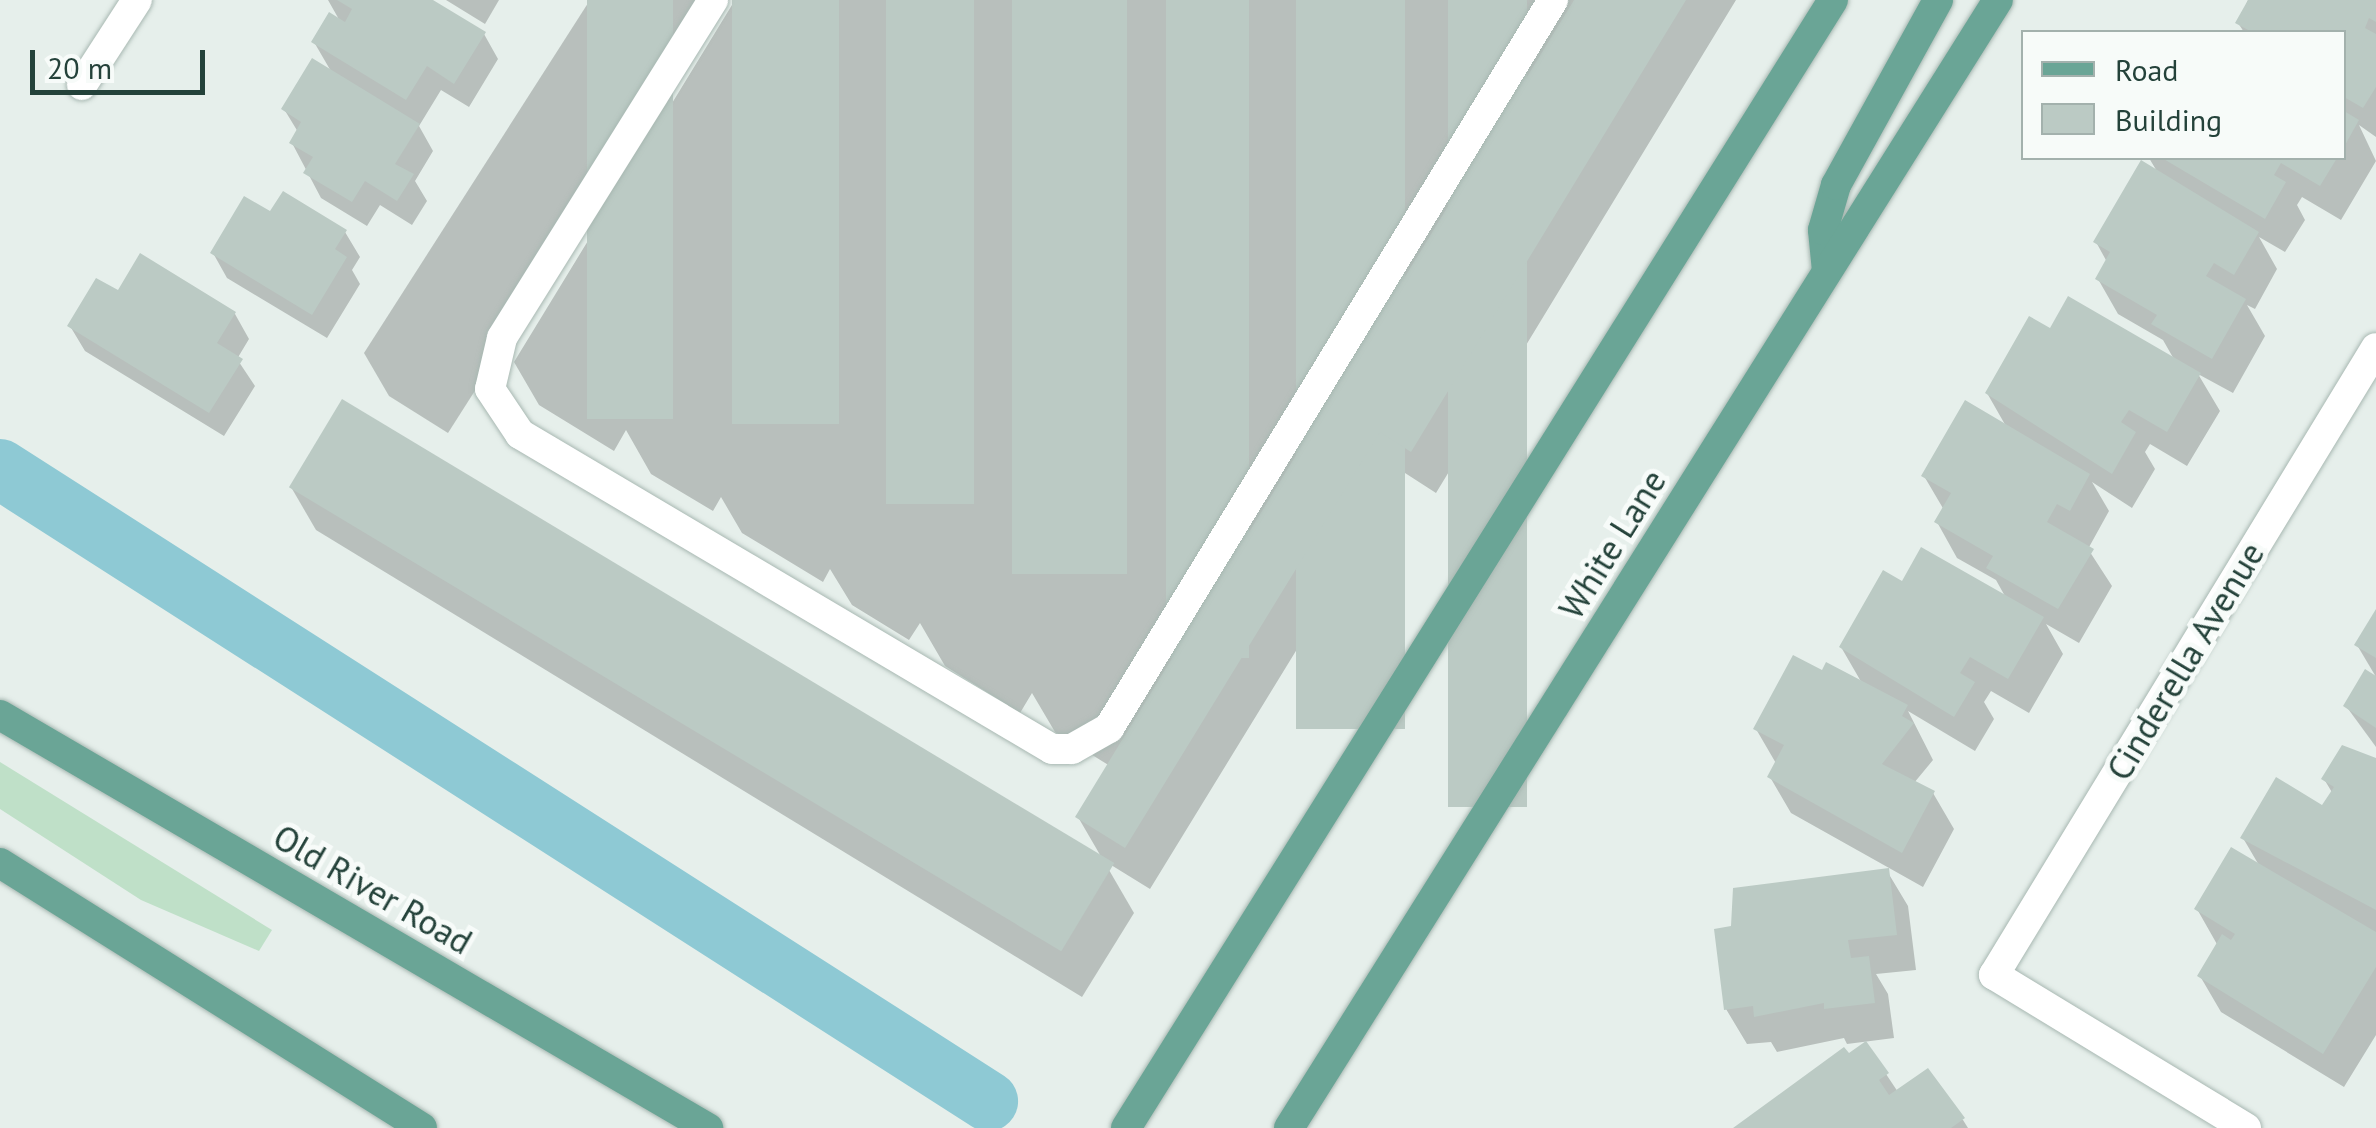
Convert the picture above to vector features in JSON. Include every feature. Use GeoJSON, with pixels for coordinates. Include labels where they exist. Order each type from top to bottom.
{"type":"FeatureCollection","features":[{"type":"Feature","properties":{"kind":"main road"},"geometry":{"type":"LineString","coordinates":[[1126,1128],[1833,0]]}},
{"type":"Feature","properties":{"kind":"main road"},"geometry":{"type":"LineString","coordinates":[[1827,270],[1823,230],[1836,185],[1938,0]]}},
{"type":"Feature","properties":{"kind":"main road","name":"White Lane"},"geometry":{"type":"LineString","coordinates":[[1290,1128],[1998,0]]}},
{"type":"Feature","properties":{"kind":"main road","name":"Old River Road"},"geometry":{"type":"LineString","coordinates":[[0,714],[708,1128]]}},
{"type":"Feature","properties":{"kind":"main road"},"geometry":{"type":"LineString","coordinates":[[0,863],[422,1128]]}},
{"type":"Feature","properties":{"kind":"street"},"geometry":{"type":"LineString","coordinates":[[82,85],[137,0]]}},
{"type":"Feature","properties":{"kind":"street"},"geometry":{"type":"LineString","coordinates":[[713,0],[502,338],[490,389],[520,434],[1052,749],[1072,748],[1109,728],[1553,0]]}},
{"type":"Feature","properties":{"kind":"street","name":"Cinderella Avenue"},"geometry":{"type":"LineString","coordinates":[[2246,1128],[1994,975],[2376,348]]}},
{"type":"Feature","properties":{"kind":"green space"},"geometry":{"type":"Polygon","coordinates":[[[0,762],[272,930],[259,951],[141,900],[0,809],[0,762]]]}},
{"type":"Feature","properties":{"kind":"building"},"geometry":{"type":"Polygon","coordinates":[[[337,0],[433,0],[486,32],[454,84],[427,66],[406,100],[311,42],[329,12],[345,22],[352,9],[337,0]]]}},
{"type":"Feature","properties":{"kind":"building"},"geometry":{"type":"Polygon","coordinates":[[[587,0],[673,0],[673,419],[587,419],[587,0]]]}},
{"type":"Feature","properties":{"kind":"building"},"geometry":{"type":"Polygon","coordinates":[[[732,0],[839,0],[839,424],[732,424],[732,0]]]}},
{"type":"Feature","properties":{"kind":"building"},"geometry":{"type":"Polygon","coordinates":[[[886,0],[974,0],[974,504],[886,504],[886,0]]]}},
{"type":"Feature","properties":{"kind":"building"},"geometry":{"type":"Polygon","coordinates":[[[1012,0],[1127,0],[1127,574],[1012,574],[1012,0]]]}},
{"type":"Feature","properties":{"kind":"building"},"geometry":{"type":"Polygon","coordinates":[[[1166,0],[1249,0],[1249,658],[1166,658],[1166,0]]]}},
{"type":"Feature","properties":{"kind":"building"},"geometry":{"type":"Polygon","coordinates":[[[1296,0],[1405,0],[1405,729],[1296,729],[1296,0]]]}},
{"type":"Feature","properties":{"kind":"building"},"geometry":{"type":"Polygon","coordinates":[[[1448,0],[1527,0],[1527,807],[1448,807],[1448,0]]]}},
{"type":"Feature","properties":{"kind":"building"},"geometry":{"type":"Polygon","coordinates":[[[1574,0],[1686,0],[1411,452],[1380,432],[1125,848],[1075,817],[1574,0]]]}},
{"type":"Feature","properties":{"kind":"building"},"geometry":{"type":"Polygon","coordinates":[[[2248,0],[2376,0],[2376,22],[2369,18],[2365,28],[2376,34],[2376,87],[2363,108],[2346,98],[2346,30],[2248,30],[2235,23],[2248,0]]]}},
{"type":"Feature","properties":{"kind":"building"},"geometry":{"type":"Polygon","coordinates":[[[312,58],[420,124],[395,164],[414,174],[397,201],[365,181],[352,202],[303,173],[313,157],[289,143],[301,122],[281,109],[312,58]]]}},
{"type":"Feature","properties":{"kind":"building"},"geometry":{"type":"Polygon","coordinates":[[[2346,112],[2359,120],[2346,143],[2346,112]]]}},
{"type":"Feature","properties":{"kind":"building"},"geometry":{"type":"Polygon","coordinates":[[[2141,160],[2259,232],[2234,275],[2214,263],[2206,276],[2246,299],[2212,359],[2151,324],[2157,315],[2095,279],[2110,252],[2093,242],[2141,160]]]}},
{"type":"Feature","properties":{"kind":"building"},"geometry":{"type":"Polygon","coordinates":[[[2165,160],[2336,160],[2320,186],[2281,163],[2274,175],[2286,182],[2265,219],[2165,160]]]}},
{"type":"Feature","properties":{"kind":"building"},"geometry":{"type":"Polygon","coordinates":[[[283,191],[347,230],[335,249],[347,257],[312,315],[210,253],[244,196],[270,211],[283,191]]]}},
{"type":"Feature","properties":{"kind":"building"},"geometry":{"type":"Polygon","coordinates":[[[140,253],[236,312],[217,343],[243,359],[209,413],[67,326],[96,278],[118,290],[140,253]]]}},
{"type":"Feature","properties":{"kind":"building"},"geometry":{"type":"Polygon","coordinates":[[[2068,296],[2201,373],[2167,432],[2129,410],[2121,422],[2136,432],[2112,474],[1985,393],[2029,316],[2050,328],[2068,296]]]}},
{"type":"Feature","properties":{"kind":"building"},"geometry":{"type":"Polygon","coordinates":[[[342,399],[1114,863],[1061,951],[289,487],[342,399]]]}},
{"type":"Feature","properties":{"kind":"building"},"geometry":{"type":"Polygon","coordinates":[[[1965,400],[2090,474],[2070,511],[2057,504],[2047,522],[2094,549],[2058,609],[1986,568],[1993,556],[1934,522],[1951,493],[1921,476],[1965,400]]]}},
{"type":"Feature","properties":{"kind":"building"},"geometry":{"type":"Polygon","coordinates":[[[1921,547],[2044,617],[2008,679],[1970,657],[1960,673],[1975,682],[1954,717],[1839,647],[1883,570],[1902,581],[1921,547]]]}},
{"type":"Feature","properties":{"kind":"building"},"geometry":{"type":"Polygon","coordinates":[[[2376,609],[2376,658],[2354,645],[2376,609]]]}},
{"type":"Feature","properties":{"kind":"building"},"geometry":{"type":"Polygon","coordinates":[[[1793,655],[1822,670],[1826,662],[1908,705],[1902,716],[1914,723],[1882,764],[1935,791],[1902,853],[1767,777],[1784,745],[1753,729],[1793,655]]]}},
{"type":"Feature","properties":{"kind":"building"},"geometry":{"type":"Polygon","coordinates":[[[2365,669],[2376,676],[2376,728],[2343,706],[2365,669]]]}},
{"type":"Feature","properties":{"kind":"building"},"geometry":{"type":"Polygon","coordinates":[[[2342,745],[2376,758],[2376,910],[2240,838],[2276,777],[2322,805],[2334,787],[2321,779],[2342,745]]]}},
{"type":"Feature","properties":{"kind":"building"},"geometry":{"type":"Polygon","coordinates":[[[2231,847],[2376,932],[2376,967],[2323,1054],[2197,976],[2222,934],[2231,940],[2235,934],[2194,909],[2231,847]]]}},
{"type":"Feature","properties":{"kind":"building"},"geometry":{"type":"Polygon","coordinates":[[[1889,868],[1897,935],[1848,940],[1851,958],[1869,956],[1875,1003],[1824,1009],[1824,1003],[1754,1017],[1753,1006],[1724,1010],[1714,929],[1731,926],[1733,888],[1889,868]]]}},
{"type":"Feature","properties":{"kind":"building"},"geometry":{"type":"Polygon","coordinates":[[[1866,1041],[1889,1073],[1879,1080],[1889,1095],[1928,1068],[1965,1118],[1951,1128],[1733,1128],[1844,1047],[1849,1053],[1866,1041]]]}},
{"type":"Feature","properties":{"kind":"waterway"},"geometry":{"type":"LineString","coordinates":[[0,469],[988,1101]]}}]}
